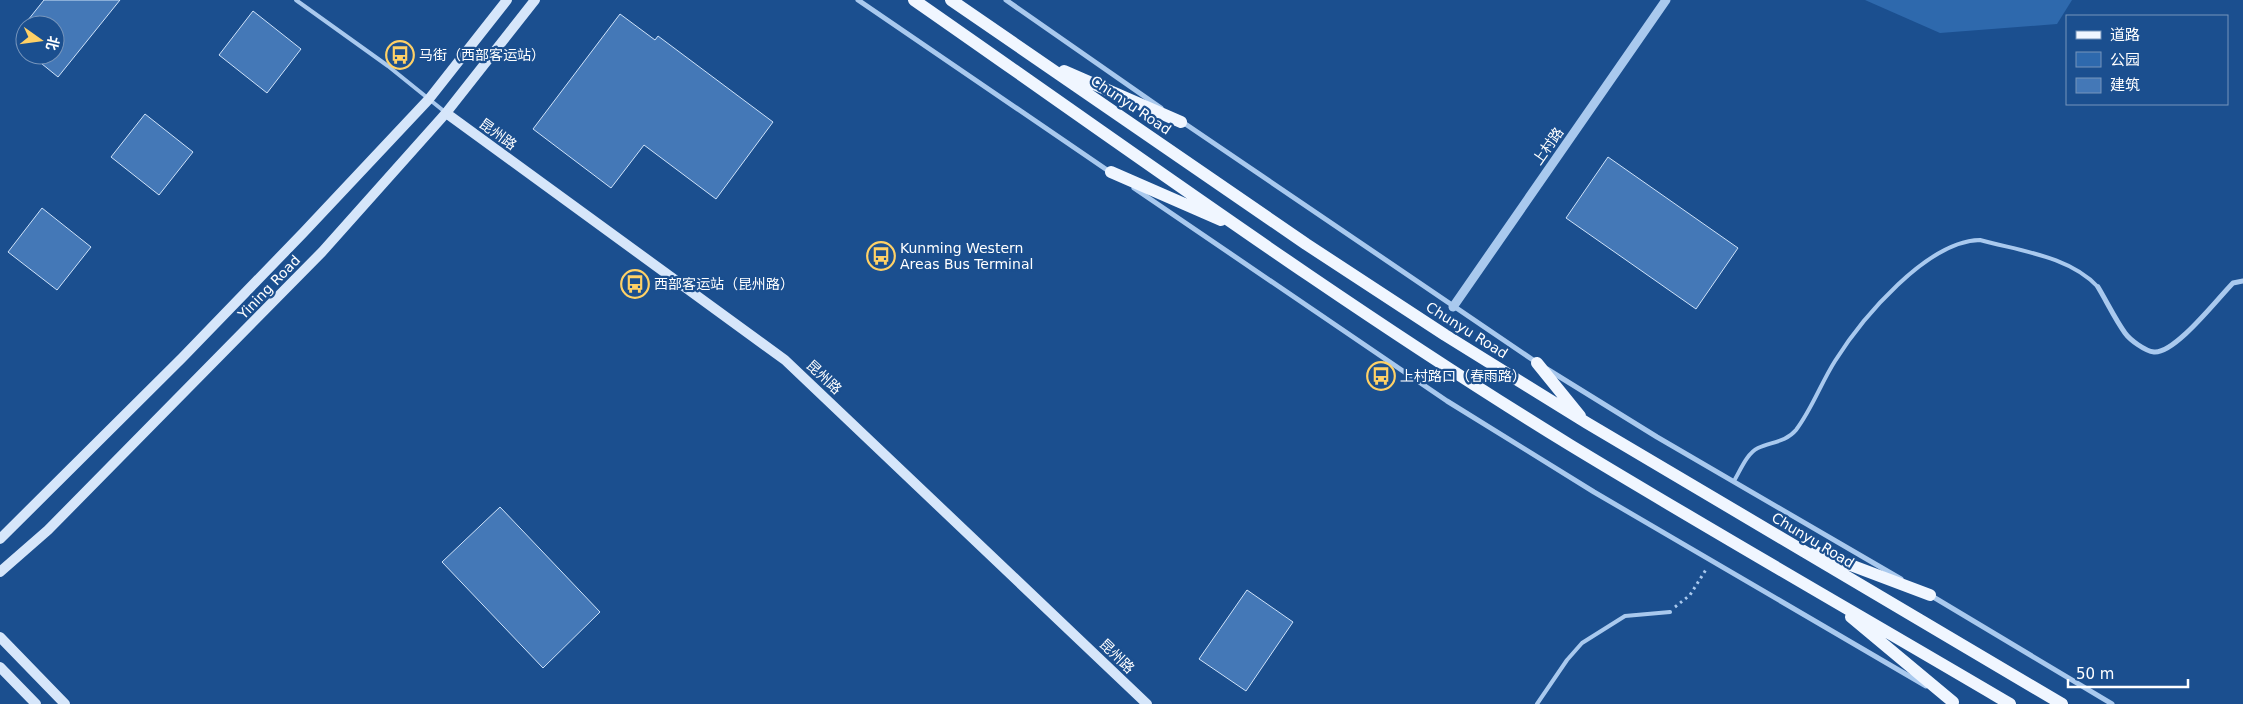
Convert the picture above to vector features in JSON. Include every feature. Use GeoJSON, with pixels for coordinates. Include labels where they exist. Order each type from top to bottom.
{"type":"FeatureCollection","features":[{"type":"Feature","properties":{"kind":"main road","name":"Yining Road"},"geometry":{"type":"LineString","coordinates":[[0,539],[182,358],[429,99],[507,0]]}},
{"type":"Feature","properties":{"kind":"main road","name":"Yining Road"},"geometry":{"type":"LineString","coordinates":[[0,572],[48,530],[201,377],[322,252],[446,113],[535,0]]}},
{"type":"Feature","properties":{"kind":"main road"},"geometry":{"type":"LineString","coordinates":[[914,0],[1246,231],[1430,355],[1569,444],[2010,704]]}},
{"type":"Feature","properties":{"kind":"main road","name":"Chunyu Road"},"geometry":{"type":"LineString","coordinates":[[951,0],[1444,335],[1587,423],[2062,704]]}},
{"type":"Feature","properties":{"kind":"main road"},"geometry":{"type":"LineString","coordinates":[[1034,58],[1181,122]]}},
{"type":"Feature","properties":{"kind":"main road","name":"昆州路"},"geometry":{"type":"LineString","coordinates":[[446,113],[785,360],[1147,704]]}},
{"type":"Feature","properties":{"kind":"main road"},"geometry":{"type":"LineString","coordinates":[[1110,172],[1246,231]]}},
{"type":"Feature","properties":{"kind":"main road"},"geometry":{"type":"LineString","coordinates":[[1537,363],[1587,423]]}},
{"type":"Feature","properties":{"kind":"main road"},"geometry":{"type":"LineString","coordinates":[[1782,539],[1930,595]]}},
{"type":"Feature","properties":{"kind":"main road"},"geometry":{"type":"LineString","coordinates":[[1823,594],[1954,703]]}},
{"type":"Feature","properties":{"kind":"main road"},"geometry":{"type":"LineString","coordinates":[[0,637],[65,704]]}},
{"type":"Feature","properties":{"kind":"main road"},"geometry":{"type":"LineString","coordinates":[[0,667],[36,704]]}},
{"type":"Feature","properties":{"kind":"street"},"geometry":{"type":"LineString","coordinates":[[858,0],[1447,401],[1712,561],[1954,703]]}},
{"type":"Feature","properties":{"kind":"street"},"geometry":{"type":"LineString","coordinates":[[1006,0],[1181,122],[1537,363],[1657,437],[1930,595],[2112,704]]}},
{"type":"Feature","properties":{"kind":"street","name":"上村路"},"geometry":{"type":"LineString","coordinates":[[1453,307],[1666,0]]}},
{"type":"Feature","properties":{"kind":"street"},"geometry":{"type":"LineString","coordinates":[[2098,287],[2126,335],[2142,347],[2154,352],[2167,349],[2180,340],[2233,283],[2243,281]]}},
{"type":"Feature","properties":{"kind":"lane"},"geometry":{"type":"LineString","coordinates":[[296,0],[446,113]]}},
{"type":"Feature","properties":{"kind":"lane"},"geometry":{"type":"LineString","coordinates":[[1734,481],[1757,448],[1778,442],[1794,432],[1809,412],[1835,360],[1865,319],[1892,290],[1920,266],[1949,246],[1966,240],[1980,240],[2072,266],[2086,274],[2098,287]]}},
{"type":"Feature","properties":{"kind":"lane"},"geometry":{"type":"LineString","coordinates":[[1537,704],[1566,660],[1582,643],[1625,616],[1670,612]]}},
{"type":"Feature","properties":{"kind":"path"},"geometry":{"type":"LineString","coordinates":[[1670,612],[1690,595],[1712,561]]}},
{"type":"Feature","properties":{"kind":"green space"},"geometry":{"type":"Polygon","coordinates":[[[1865,0],[2072,0],[2057,24],[1940,33],[1865,0]]]}},
{"type":"Feature","properties":{"kind":"building"},"geometry":{"type":"Polygon","coordinates":[[[44,0],[120,0],[58,77],[43,65],[65,65],[65,15],[32,15],[44,0]]]}},
{"type":"Feature","properties":{"kind":"building"},"geometry":{"type":"Polygon","coordinates":[[[253,11],[301,49],[267,93],[219,55],[253,11]]]}},
{"type":"Feature","properties":{"kind":"building"},"geometry":{"type":"Polygon","coordinates":[[[620,14],[655,40],[658,36],[773,122],[716,199],[644,145],[611,188],[533,129],[620,14]]]}},
{"type":"Feature","properties":{"kind":"building"},"geometry":{"type":"Polygon","coordinates":[[[145,114],[193,152],[159,195],[111,157],[145,114]]]}},
{"type":"Feature","properties":{"kind":"building"},"geometry":{"type":"Polygon","coordinates":[[[1608,157],[1738,248],[1696,309],[1566,218],[1608,157]]]}},
{"type":"Feature","properties":{"kind":"building"},"geometry":{"type":"Polygon","coordinates":[[[42,208],[91,247],[57,290],[8,252],[42,208]]]}},
{"type":"Feature","properties":{"kind":"building"},"geometry":{"type":"Polygon","coordinates":[[[500,507],[600,612],[543,668],[442,562],[500,507]]]}},
{"type":"Feature","properties":{"kind":"building"},"geometry":{"type":"Polygon","coordinates":[[[1247,590],[1293,622],[1246,691],[1199,659],[1247,590]]]}},
{"type":"Feature","properties":{"kind":"place","name":"马街（西部客运站）"},"geometry":{"type":"Point","coordinates":[400,55]}},
{"type":"Feature","properties":{"kind":"place","name":"Kunming Western Areas Bus Terminal"},"geometry":{"type":"Point","coordinates":[881,256]}},
{"type":"Feature","properties":{"kind":"place","name":"西部客运站（昆州路）"},"geometry":{"type":"Point","coordinates":[635,284]}},
{"type":"Feature","properties":{"kind":"place","name":"上村路口（春雨路）"},"geometry":{"type":"Point","coordinates":[1381,376]}}]}
